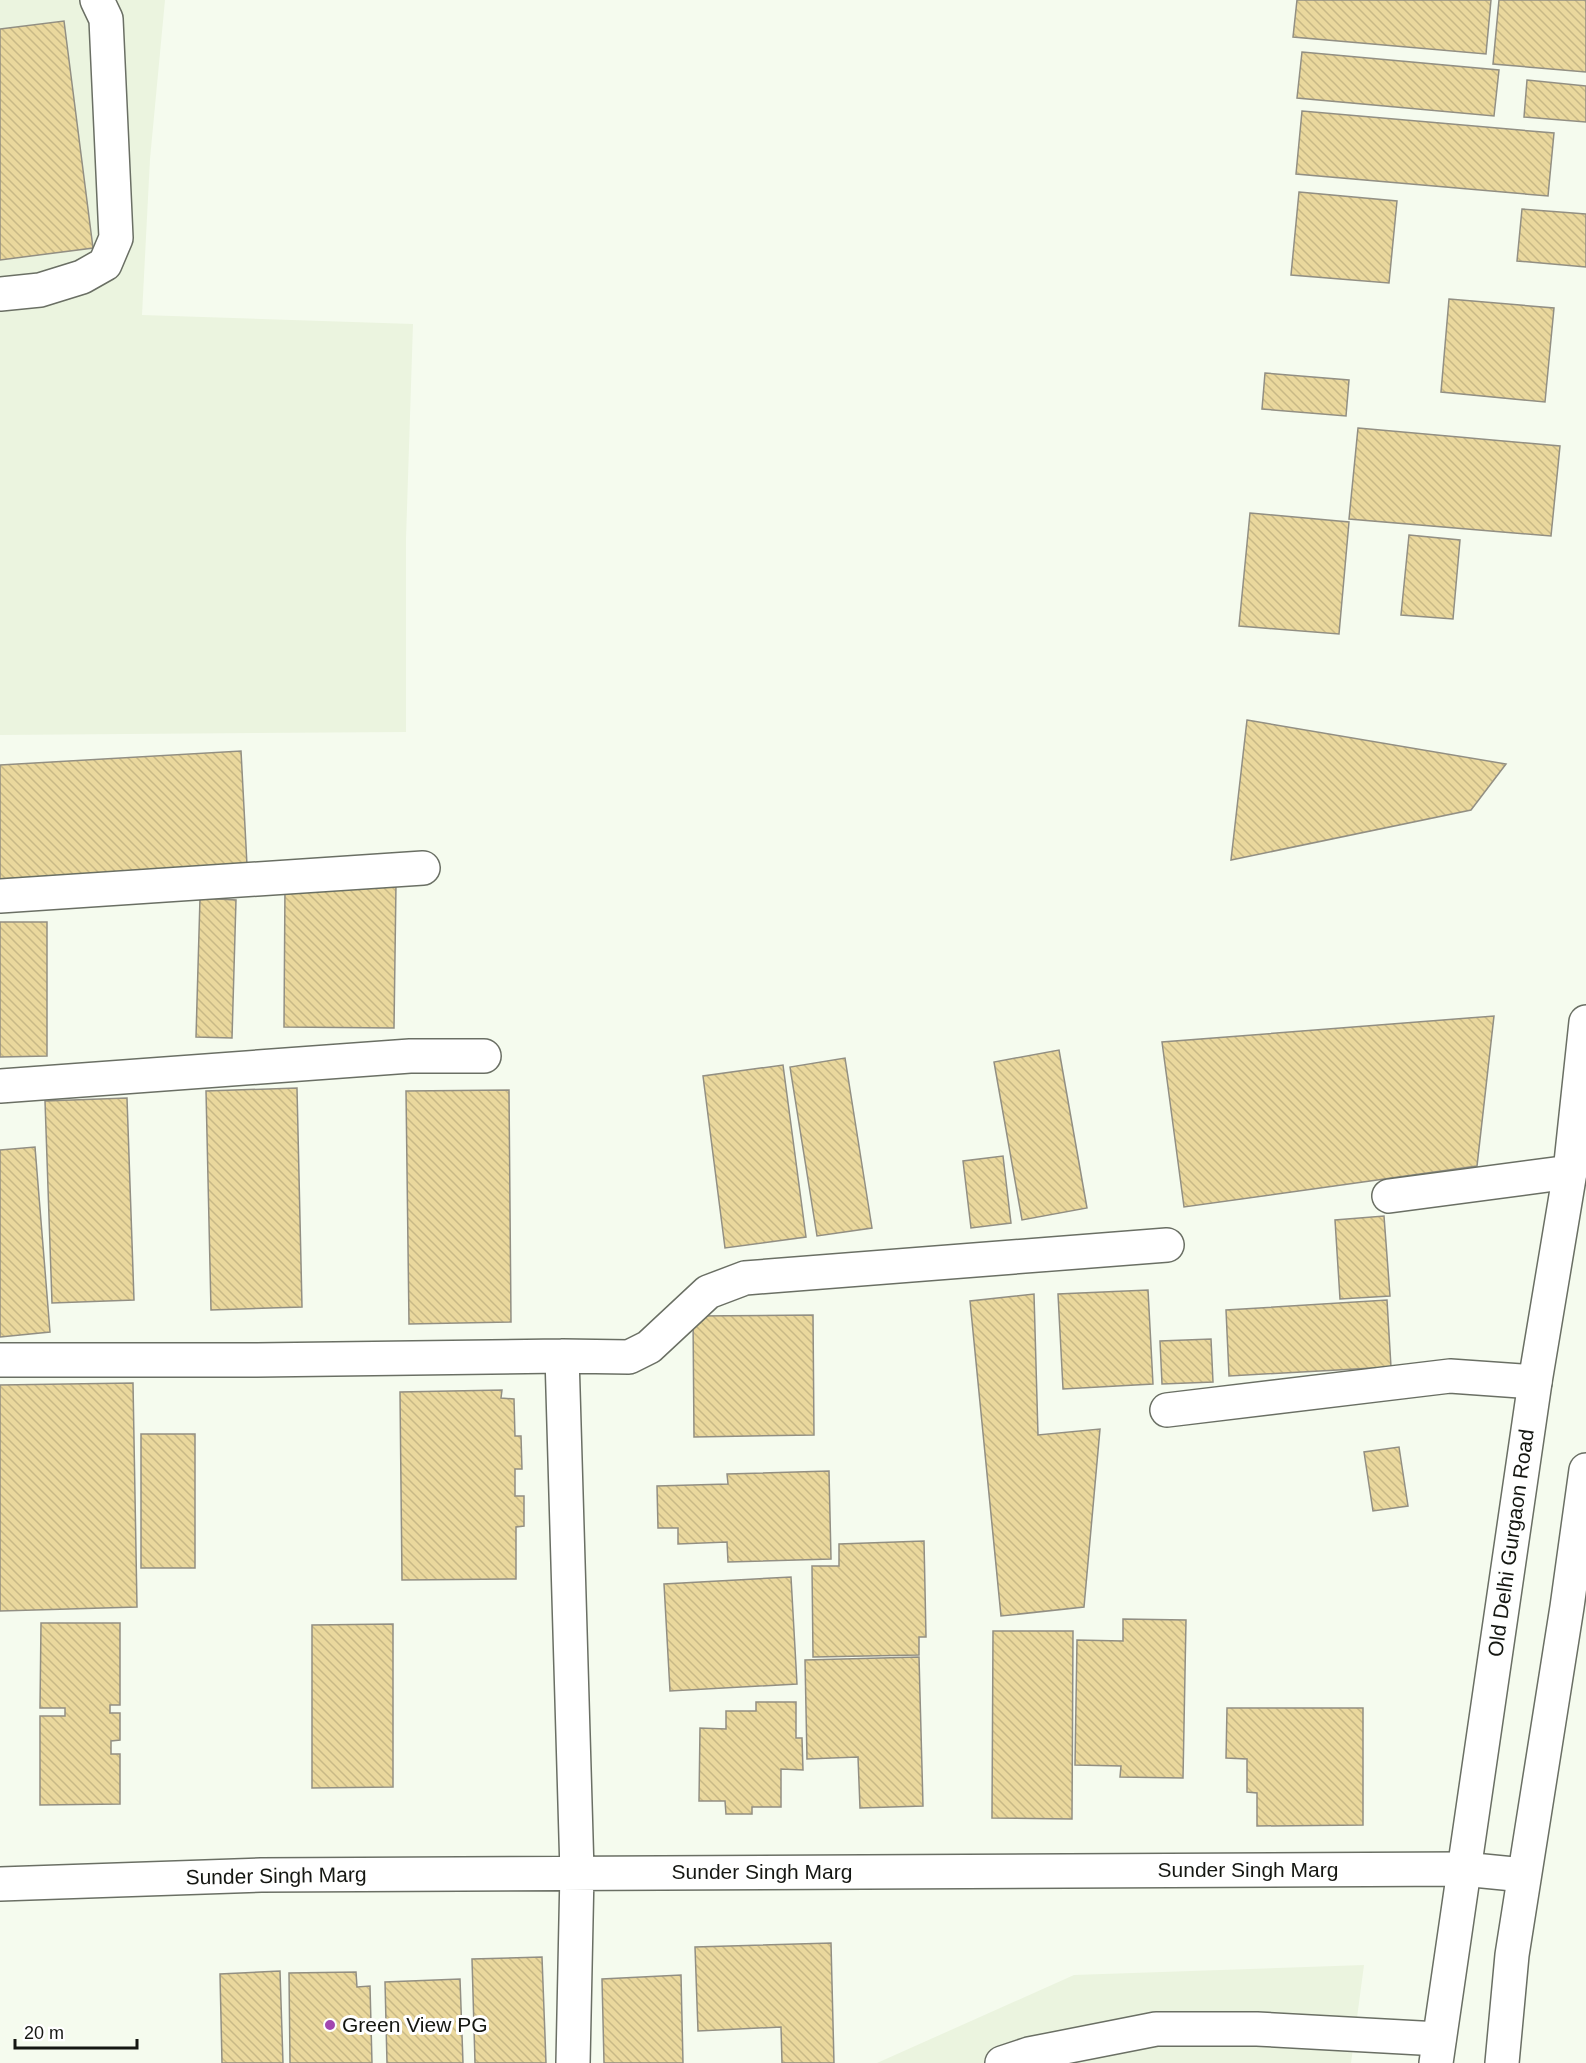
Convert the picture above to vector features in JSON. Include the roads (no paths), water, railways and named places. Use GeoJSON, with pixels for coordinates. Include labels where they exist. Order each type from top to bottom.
{"type":"FeatureCollection","features":[{"type":"Feature","properties":{"kind":"street"},"geometry":{"type":"LineString","coordinates":[[0,294],[40,290],[82,277],[105,264],[116,238],[106,19],[97,0]]}},
{"type":"Feature","properties":{"kind":"street"},"geometry":{"type":"LineString","coordinates":[[0,896],[423,868]]}},
{"type":"Feature","properties":{"kind":"street","name":"Old Delhi Gurgaon Road"},"geometry":{"type":"LineString","coordinates":[[1438,2051],[1535,1382],[1570,1172],[1586,1022]]}},
{"type":"Feature","properties":{"kind":"street"},"geometry":{"type":"LineString","coordinates":[[0,1086],[388,1057],[484,1056]]}},
{"type":"Feature","properties":{"kind":"street"},"geometry":{"type":"LineString","coordinates":[[1389,1196],[1570,1172]]}},
{"type":"Feature","properties":{"kind":"street"},"geometry":{"type":"LineString","coordinates":[[0,1360],[629,1357],[649,1347],[708,1292],[745,1278],[1167,1245]]}},
{"type":"Feature","properties":{"kind":"street"},"geometry":{"type":"LineString","coordinates":[[562,1356],[576,1872],[573,2063]]}},
{"type":"Feature","properties":{"kind":"street"},"geometry":{"type":"LineString","coordinates":[[1167,1410],[1450,1376],[1535,1382]]}},
{"type":"Feature","properties":{"kind":"street"},"geometry":{"type":"LineString","coordinates":[[1502,2063],[1512,1955],[1567,1607],[1586,1470]]}},
{"type":"Feature","properties":{"kind":"street","name":"Sunder Singh Marg"},"geometry":{"type":"LineString","coordinates":[[0,1884],[261,1875],[576,1872],[1463,1869],[1524,1875]]}},
{"type":"Feature","properties":{"kind":"street"},"geometry":{"type":"LineString","coordinates":[[1002,2063],[1029,2054],[1156,2029],[1257,2029],[1438,2051]]}},
{"type":"Feature","properties":{"kind":"place","name":"Green View PG"},"geometry":{"type":"Point","coordinates":[330,2025]}}]}
